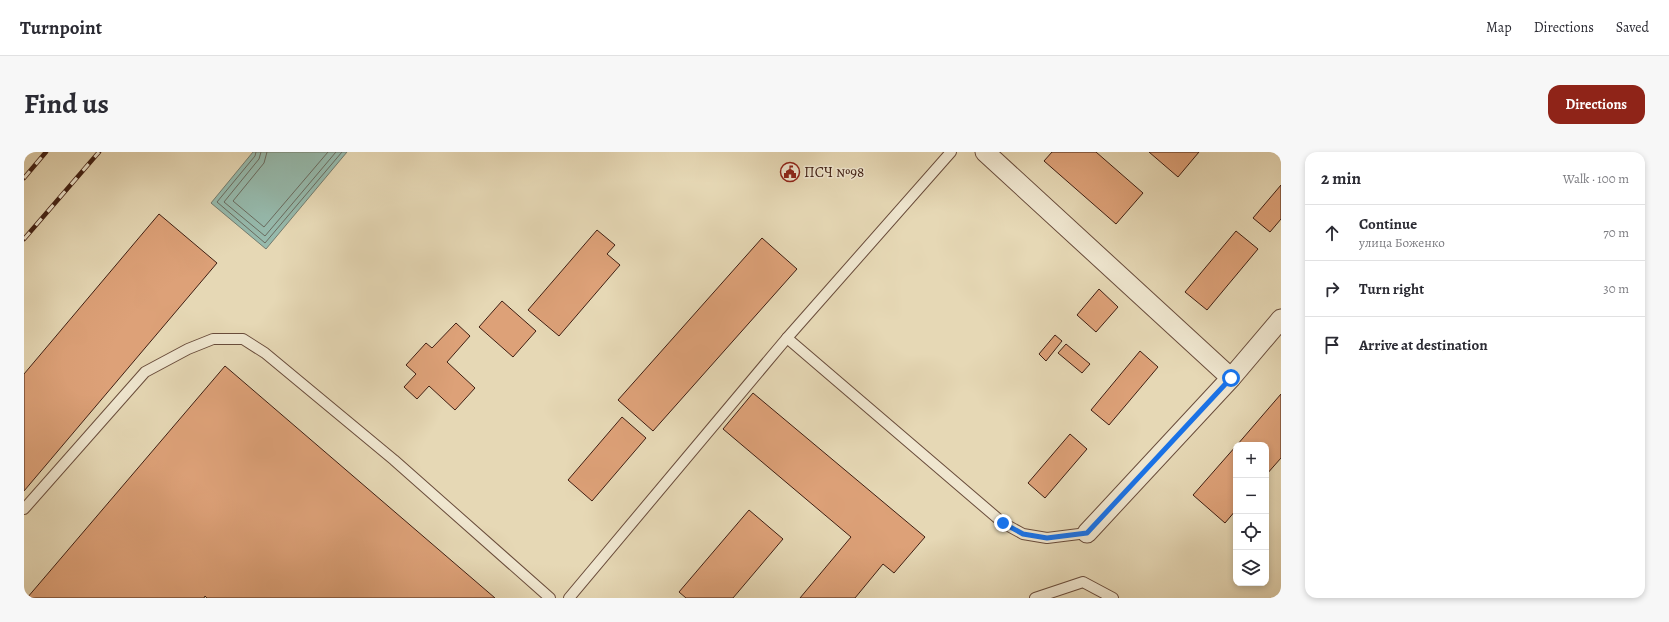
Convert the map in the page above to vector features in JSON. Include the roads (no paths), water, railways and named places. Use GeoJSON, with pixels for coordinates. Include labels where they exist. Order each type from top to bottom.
{"type":"FeatureCollection","features":[{"type":"Feature","properties":{"kind":"street"},"geometry":{"type":"LineString","coordinates":[[985,152],[1231,378]]}},
{"type":"Feature","properties":{"kind":"street"},"geometry":{"type":"LineString","coordinates":[[1087,533],[1231,378],[1281,319]]}},
{"type":"Feature","properties":{"kind":"lane"},"geometry":{"type":"LineString","coordinates":[[569,598],[787,338],[951,152]]}},
{"type":"Feature","properties":{"kind":"lane"},"geometry":{"type":"LineString","coordinates":[[787,338],[1003,523],[1023,534],[1047,538],[1087,533]]}},
{"type":"Feature","properties":{"kind":"lane"},"geometry":{"type":"LineString","coordinates":[[24,509],[145,372],[188,349],[214,339],[243,339],[265,353],[394,460],[550,598]]}},
{"type":"Feature","properties":{"kind":"lane"},"geometry":{"type":"LineString","coordinates":[[1035,598],[1083,582],[1113,598]]}},
{"type":"Feature","properties":{"kind":"water"},"geometry":{"type":"Polygon","coordinates":[[[253,152],[347,152],[266,249],[211,203],[253,152]]]}},
{"type":"Feature","properties":{"kind":"railway"},"geometry":{"type":"LineString","coordinates":[[24,178],[46,152]]}},
{"type":"Feature","properties":{"kind":"railway"},"geometry":{"type":"LineString","coordinates":[[24,239],[99,152]]}},
{"type":"Feature","properties":{"kind":"place","name":"ПСЧ №98"},"geometry":{"type":"Point","coordinates":[790,172]}}]}
